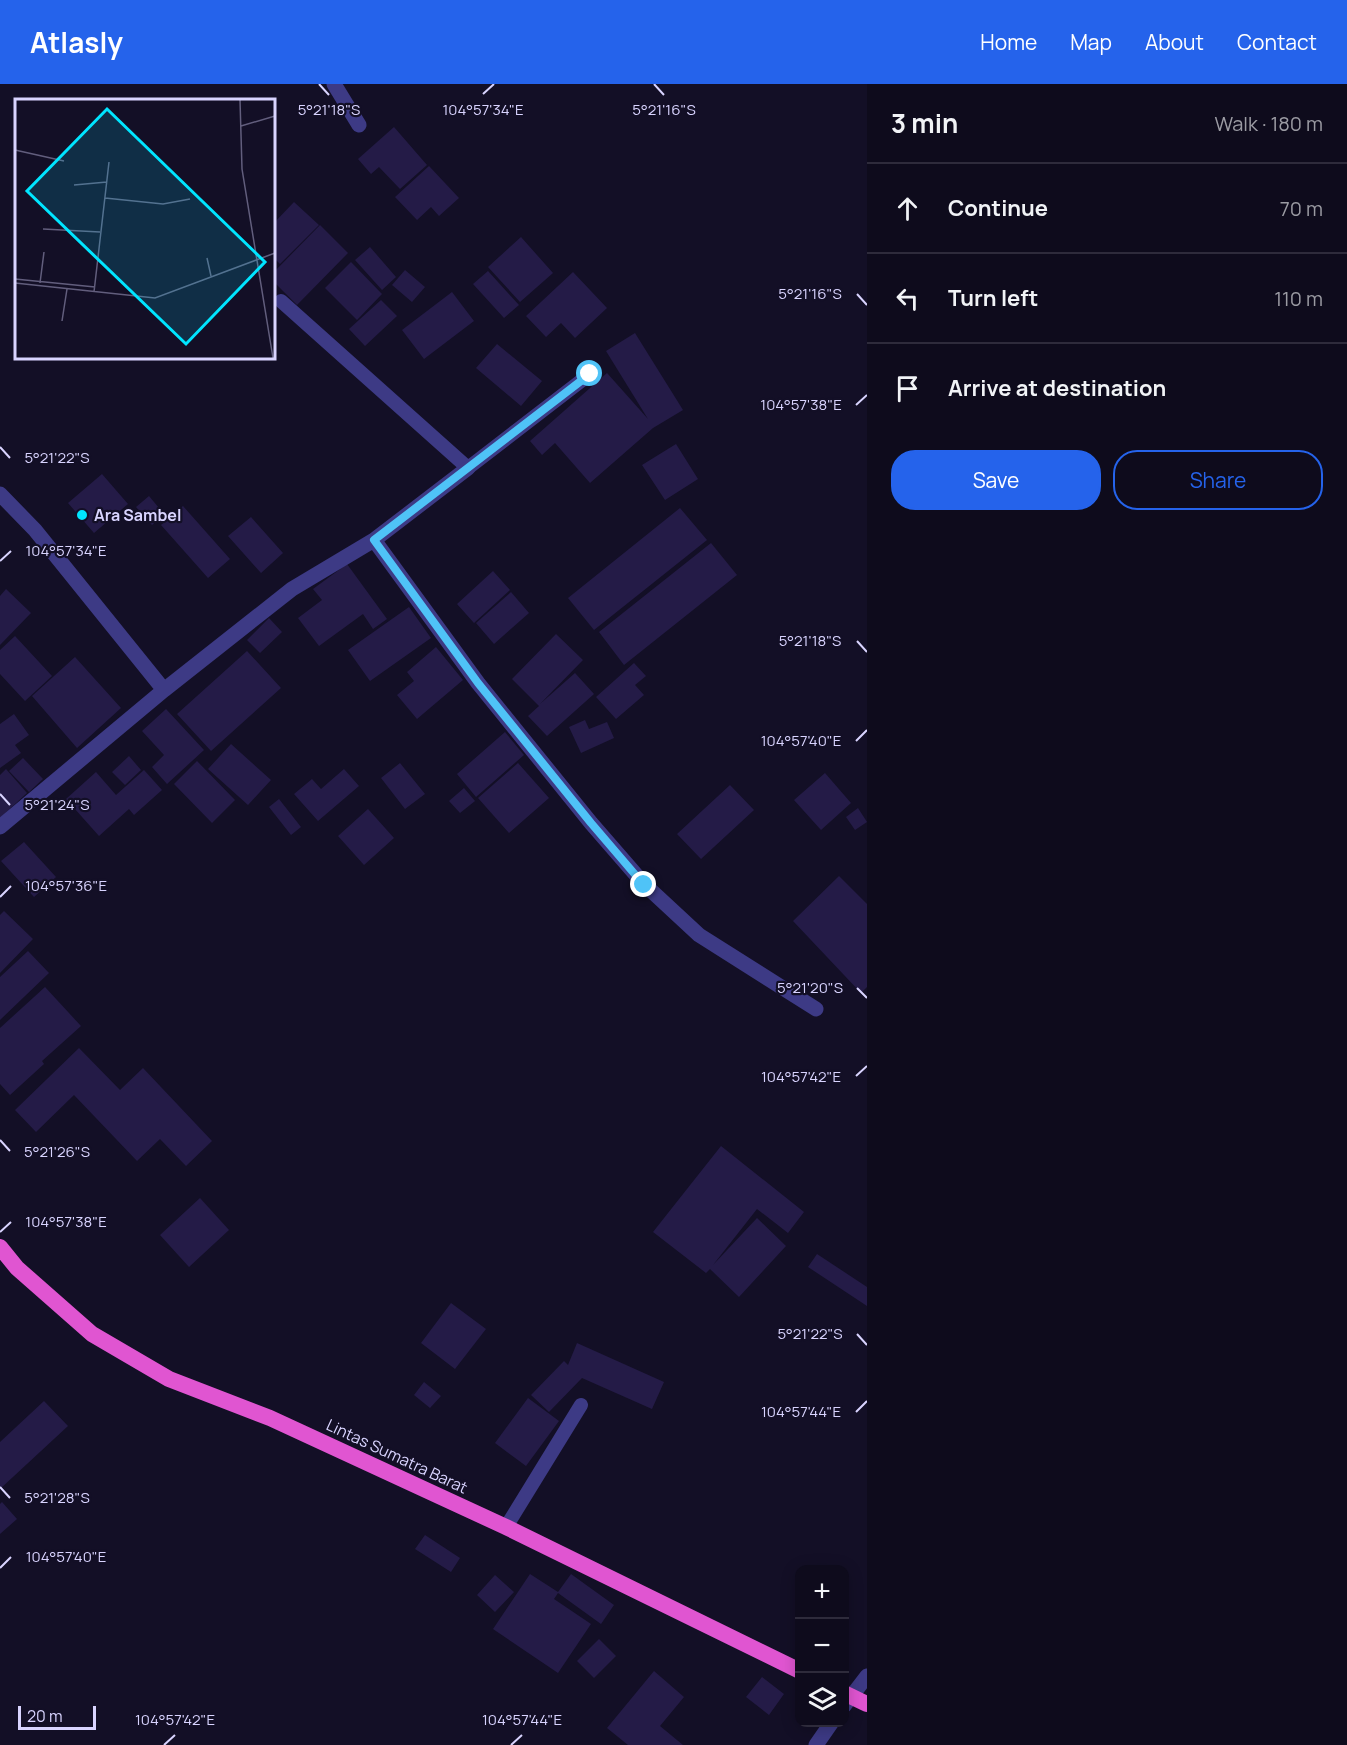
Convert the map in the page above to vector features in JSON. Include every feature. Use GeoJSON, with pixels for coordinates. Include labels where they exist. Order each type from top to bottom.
{"type":"FeatureCollection","features":[{"type":"Feature","properties":{"kind":"highway","name":"Lintas Sumatra Barat"},"geometry":{"type":"LineString","coordinates":[[0,1247],[17,1268],[92,1334],[169,1379],[270,1418],[506,1527],[795,1669]]}},
{"type":"Feature","properties":{"kind":"highway"},"geometry":{"type":"LineString","coordinates":[[849,1700],[867,1704]]}},
{"type":"Feature","properties":{"kind":"street"},"geometry":{"type":"LineString","coordinates":[[334,84],[359,125]]}},
{"type":"Feature","properties":{"kind":"street"},"geometry":{"type":"LineString","coordinates":[[0,827],[164,690],[292,590],[374,540],[468,468]]}},
{"type":"Feature","properties":{"kind":"street"},"geometry":{"type":"LineString","coordinates":[[0,494],[35,530],[164,690]]}},
{"type":"Feature","properties":{"kind":"street"},"geometry":{"type":"LineString","coordinates":[[374,540],[478,683],[644,885],[699,935],[816,1009]]}},
{"type":"Feature","properties":{"kind":"street"},"geometry":{"type":"LineString","coordinates":[[849,1697],[867,1676]]}},
{"type":"Feature","properties":{"kind":"street"},"geometry":{"type":"LineString","coordinates":[[816,1745],[829,1727]]}},
{"type":"Feature","properties":{"kind":"lane"},"geometry":{"type":"LineString","coordinates":[[281,301],[468,468],[590,374]]}},
{"type":"Feature","properties":{"kind":"lane"},"geometry":{"type":"LineString","coordinates":[[506,1527],[581,1405]]}},
{"type":"Feature","properties":{"kind":"building"},"geometry":{"type":"Polygon","coordinates":[[[394,127],[427,165],[400,189],[379,167],[371,174],[358,159],[394,127]]]}},
{"type":"Feature","properties":{"kind":"building"},"geometry":{"type":"Polygon","coordinates":[[[429,166],[459,198],[439,216],[431,207],[417,220],[395,197],[429,166]]]}},
{"type":"Feature","properties":{"kind":"building"},"geometry":{"type":"Polygon","coordinates":[[[294,202],[319,225],[280,264],[274,258],[274,223],[294,202]]]}},
{"type":"Feature","properties":{"kind":"building"},"geometry":{"type":"Polygon","coordinates":[[[320,225],[348,253],[297,305],[274,282],[274,272],[320,225]]]}},
{"type":"Feature","properties":{"kind":"building"},"geometry":{"type":"Polygon","coordinates":[[[521,237],[553,273],[520,302],[488,267],[521,237]]]}},
{"type":"Feature","properties":{"kind":"building"},"geometry":{"type":"Polygon","coordinates":[[[370,247],[396,277],[382,290],[355,260],[370,247]]]}},
{"type":"Feature","properties":{"kind":"building"},"geometry":{"type":"Polygon","coordinates":[[[351,262],[382,294],[357,320],[325,288],[351,262]]]}},
{"type":"Feature","properties":{"kind":"building"},"geometry":{"type":"Polygon","coordinates":[[[405,270],[425,287],[412,302],[392,285],[405,270]]]}},
{"type":"Feature","properties":{"kind":"building"},"geometry":{"type":"Polygon","coordinates":[[[488,271],[519,305],[504,318],[473,284],[488,271]]]}},
{"type":"Feature","properties":{"kind":"building"},"geometry":{"type":"Polygon","coordinates":[[[573,272],[607,308],[575,338],[561,323],[546,337],[526,316],[573,272]]]}},
{"type":"Feature","properties":{"kind":"building"},"geometry":{"type":"Polygon","coordinates":[[[452,292],[474,321],[424,359],[402,330],[452,292]]]}},
{"type":"Feature","properties":{"kind":"building"},"geometry":{"type":"Polygon","coordinates":[[[381,300],[397,316],[365,346],[349,329],[381,300]]]}},
{"type":"Feature","properties":{"kind":"building"},"geometry":{"type":"Polygon","coordinates":[[[635,333],[683,410],[653,428],[590,483],[555,443],[542,455],[530,441],[607,373],[648,419],[606,351],[635,333]]]}},
{"type":"Feature","properties":{"kind":"building"},"geometry":{"type":"Polygon","coordinates":[[[497,344],[542,381],[521,406],[476,368],[497,344]]]}},
{"type":"Feature","properties":{"kind":"building"},"geometry":{"type":"Polygon","coordinates":[[[676,444],[698,479],[665,500],[642,465],[676,444]]]}},
{"type":"Feature","properties":{"kind":"building"},"geometry":{"type":"Polygon","coordinates":[[[102,474],[128,504],[94,533],[68,503],[102,474]]]}},
{"type":"Feature","properties":{"kind":"building"},"geometry":{"type":"Polygon","coordinates":[[[149,496],[164,514],[152,525],[136,507],[149,496]]]}},
{"type":"Feature","properties":{"kind":"building"},"geometry":{"type":"Polygon","coordinates":[[[183,506],[230,559],[208,578],[161,525],[183,506]]]}},
{"type":"Feature","properties":{"kind":"building"},"geometry":{"type":"Polygon","coordinates":[[[680,508],[707,540],[594,630],[568,598],[680,508]]]}},
{"type":"Feature","properties":{"kind":"building"},"geometry":{"type":"Polygon","coordinates":[[[251,517],[283,553],[261,573],[228,536],[251,517]]]}},
{"type":"Feature","properties":{"kind":"building"},"geometry":{"type":"Polygon","coordinates":[[[711,543],[737,575],[624,665],[599,632],[711,543]]]}},
{"type":"Feature","properties":{"kind":"building"},"geometry":{"type":"Polygon","coordinates":[[[347,564],[387,619],[373,629],[363,614],[319,646],[298,618],[322,600],[313,589],[347,564]]]}},
{"type":"Feature","properties":{"kind":"building"},"geometry":{"type":"Polygon","coordinates":[[[493,571],[510,590],[474,623],[457,604],[493,571]]]}},
{"type":"Feature","properties":{"kind":"building"},"geometry":{"type":"Polygon","coordinates":[[[6,589],[31,613],[0,645],[0,596],[6,589]]]}},
{"type":"Feature","properties":{"kind":"building"},"geometry":{"type":"Polygon","coordinates":[[[511,592],[529,613],[494,644],[476,623],[511,592]]]}},
{"type":"Feature","properties":{"kind":"building"},"geometry":{"type":"Polygon","coordinates":[[[409,607],[431,638],[370,681],[348,650],[409,607]]]}},
{"type":"Feature","properties":{"kind":"building"},"geometry":{"type":"Polygon","coordinates":[[[269,618],[282,632],[260,653],[247,640],[269,618]]]}},
{"type":"Feature","properties":{"kind":"building"},"geometry":{"type":"Polygon","coordinates":[[[556,634],[583,660],[540,704],[575,673],[594,694],[547,736],[528,716],[539,706],[512,679],[556,634]]]}},
{"type":"Feature","properties":{"kind":"building"},"geometry":{"type":"Polygon","coordinates":[[[15,636],[52,676],[25,701],[0,674],[0,650],[15,636]]]}},
{"type":"Feature","properties":{"kind":"building"},"geometry":{"type":"Polygon","coordinates":[[[436,647],[463,680],[417,719],[397,695],[414,681],[407,672],[436,647]]]}},
{"type":"Feature","properties":{"kind":"building"},"geometry":{"type":"Polygon","coordinates":[[[247,651],[281,688],[211,751],[177,714],[247,651]]]}},
{"type":"Feature","properties":{"kind":"building"},"geometry":{"type":"Polygon","coordinates":[[[75,657],[121,708],[77,748],[32,696],[75,657]]]}},
{"type":"Feature","properties":{"kind":"building"},"geometry":{"type":"Polygon","coordinates":[[[634,663],[646,676],[635,685],[644,695],[616,719],[596,697],[634,663]]]}},
{"type":"Feature","properties":{"kind":"building"},"geometry":{"type":"Polygon","coordinates":[[[166,709],[204,750],[167,784],[152,767],[164,755],[142,731],[166,709]]]}},
{"type":"Feature","properties":{"kind":"building"},"geometry":{"type":"Polygon","coordinates":[[[14,714],[29,735],[15,745],[21,753],[0,768],[0,724],[14,714]]]}},
{"type":"Feature","properties":{"kind":"building"},"geometry":{"type":"Polygon","coordinates":[[[585,720],[589,729],[607,722],[614,738],[581,753],[569,727],[585,720]]]}},
{"type":"Feature","properties":{"kind":"building"},"geometry":{"type":"Polygon","coordinates":[[[505,732],[524,755],[476,797],[457,774],[505,732]]]}},
{"type":"Feature","properties":{"kind":"building"},"geometry":{"type":"Polygon","coordinates":[[[231,744],[271,780],[248,805],[208,769],[231,744]]]}},
{"type":"Feature","properties":{"kind":"building"},"geometry":{"type":"Polygon","coordinates":[[[129,756],[141,770],[125,785],[112,772],[129,756]]]}},
{"type":"Feature","properties":{"kind":"building"},"geometry":{"type":"Polygon","coordinates":[[[23,758],[43,779],[29,792],[9,771],[23,758]]]}},
{"type":"Feature","properties":{"kind":"building"},"geometry":{"type":"Polygon","coordinates":[[[197,761],[235,800],[212,823],[174,784],[197,761]]]}},
{"type":"Feature","properties":{"kind":"building"},"geometry":{"type":"Polygon","coordinates":[[[400,763],[425,794],[405,809],[381,778],[400,763]]]}},
{"type":"Feature","properties":{"kind":"building"},"geometry":{"type":"Polygon","coordinates":[[[518,763],[549,798],[509,833],[478,798],[518,763]]]}},
{"type":"Feature","properties":{"kind":"building"},"geometry":{"type":"Polygon","coordinates":[[[6,769],[27,793],[0,818],[0,775],[6,769]]]}},
{"type":"Feature","properties":{"kind":"building"},"geometry":{"type":"Polygon","coordinates":[[[344,769],[359,786],[318,821],[294,794],[312,779],[321,789],[344,769]]]}},
{"type":"Feature","properties":{"kind":"building"},"geometry":{"type":"Polygon","coordinates":[[[144,770],[162,790],[134,815],[129,809],[99,836],[66,799],[96,772],[116,795],[144,770]]]}},
{"type":"Feature","properties":{"kind":"building"},"geometry":{"type":"Polygon","coordinates":[[[825,773],[851,803],[821,830],[794,800],[825,773]]]}},
{"type":"Feature","properties":{"kind":"building"},"geometry":{"type":"Polygon","coordinates":[[[730,785],[754,810],[701,859],[677,834],[730,785]]]}},
{"type":"Feature","properties":{"kind":"building"},"geometry":{"type":"Polygon","coordinates":[[[464,788],[475,801],[460,813],[449,801],[464,788]]]}},
{"type":"Feature","properties":{"kind":"building"},"geometry":{"type":"Polygon","coordinates":[[[279,799],[301,827],[291,835],[269,807],[279,799]]]}},
{"type":"Feature","properties":{"kind":"building"},"geometry":{"type":"Polygon","coordinates":[[[858,808],[867,822],[855,830],[846,817],[858,808]]]}},
{"type":"Feature","properties":{"kind":"building"},"geometry":{"type":"Polygon","coordinates":[[[368,809],[394,838],[364,865],[338,836],[368,809]]]}},
{"type":"Feature","properties":{"kind":"building"},"geometry":{"type":"Polygon","coordinates":[[[24,842],[56,877],[34,897],[1,861],[24,842]]]}},
{"type":"Feature","properties":{"kind":"building"},"geometry":{"type":"Polygon","coordinates":[[[839,876],[867,904],[867,987],[861,993],[793,921],[839,876]]]}},
{"type":"Feature","properties":{"kind":"building"},"geometry":{"type":"Polygon","coordinates":[[[4,911],[33,939],[0,973],[0,915],[4,911]]]}},
{"type":"Feature","properties":{"kind":"building"},"geometry":{"type":"Polygon","coordinates":[[[28,951],[49,973],[0,1020],[0,977],[28,951]]]}},
{"type":"Feature","properties":{"kind":"building"},"geometry":{"type":"Polygon","coordinates":[[[45,987],[81,1026],[42,1061],[44,1064],[10,1095],[0,1084],[0,1028],[45,987]]]}},
{"type":"Feature","properties":{"kind":"building"},"geometry":{"type":"Polygon","coordinates":[[[79,1048],[120,1090],[143,1068],[212,1141],[186,1166],[160,1139],[137,1161],[74,1095],[36,1132],[15,1110],[79,1048]]]}},
{"type":"Feature","properties":{"kind":"building"},"geometry":{"type":"Polygon","coordinates":[[[721,1146],[804,1212],[788,1233],[757,1209],[713,1265],[757,1218],[786,1246],[739,1297],[710,1269],[706,1273],[653,1232],[721,1146]]]}},
{"type":"Feature","properties":{"kind":"building"},"geometry":{"type":"Polygon","coordinates":[[[200,1198],[229,1230],[189,1267],[160,1235],[200,1198]]]}},
{"type":"Feature","properties":{"kind":"building"},"geometry":{"type":"Polygon","coordinates":[[[817,1254],[867,1287],[867,1306],[808,1267],[817,1254]]]}},
{"type":"Feature","properties":{"kind":"building"},"geometry":{"type":"Polygon","coordinates":[[[451,1303],[486,1329],[455,1369],[421,1343],[451,1303]]]}},
{"type":"Feature","properties":{"kind":"building"},"geometry":{"type":"Polygon","coordinates":[[[577,1343],[664,1382],[652,1409],[582,1378],[549,1412],[531,1395],[564,1361],[568,1365],[577,1343]]]}},
{"type":"Feature","properties":{"kind":"building"},"geometry":{"type":"Polygon","coordinates":[[[424,1382],[441,1396],[430,1408],[414,1395],[424,1382]]]}},
{"type":"Feature","properties":{"kind":"building"},"geometry":{"type":"Polygon","coordinates":[[[528,1398],[559,1421],[526,1466],[495,1443],[528,1398]]]}},
{"type":"Feature","properties":{"kind":"building"},"geometry":{"type":"Polygon","coordinates":[[[44,1401],[68,1426],[0,1489],[0,1442],[44,1401]]]}},
{"type":"Feature","properties":{"kind":"building"},"geometry":{"type":"Polygon","coordinates":[[[2,1502],[17,1519],[0,1534],[0,1504],[2,1502]]]}},
{"type":"Feature","properties":{"kind":"building"},"geometry":{"type":"Polygon","coordinates":[[[425,1535],[460,1558],[451,1572],[415,1549],[425,1535]]]}},
{"type":"Feature","properties":{"kind":"building"},"geometry":{"type":"Polygon","coordinates":[[[530,1574],[558,1592],[571,1574],[614,1605],[601,1624],[558,1593],[554,1599],[591,1624],[558,1673],[493,1629],[530,1574]]]}},
{"type":"Feature","properties":{"kind":"building"},"geometry":{"type":"Polygon","coordinates":[[[495,1575],[514,1592],[495,1612],[477,1595],[495,1575]]]}},
{"type":"Feature","properties":{"kind":"building"},"geometry":{"type":"Polygon","coordinates":[[[599,1639],[616,1656],[594,1678],[577,1661],[599,1639]]]}},
{"type":"Feature","properties":{"kind":"building"},"geometry":{"type":"Polygon","coordinates":[[[654,1671],[684,1697],[660,1726],[683,1745],[628,1745],[607,1728],[654,1671]]]}},
{"type":"Feature","properties":{"kind":"building"},"geometry":{"type":"Polygon","coordinates":[[[762,1677],[784,1694],[769,1715],[746,1697],[762,1677]]]}},
{"type":"Feature","properties":{"kind":"place","name":"Ara Sambel"},"geometry":{"type":"Point","coordinates":[82,515]}},
{"type":"Feature","properties":{"kind":"route"},"geometry":{"type":"LineString","coordinates":[[590,374],[374,540],[478,683],[644,885]]}}]}
